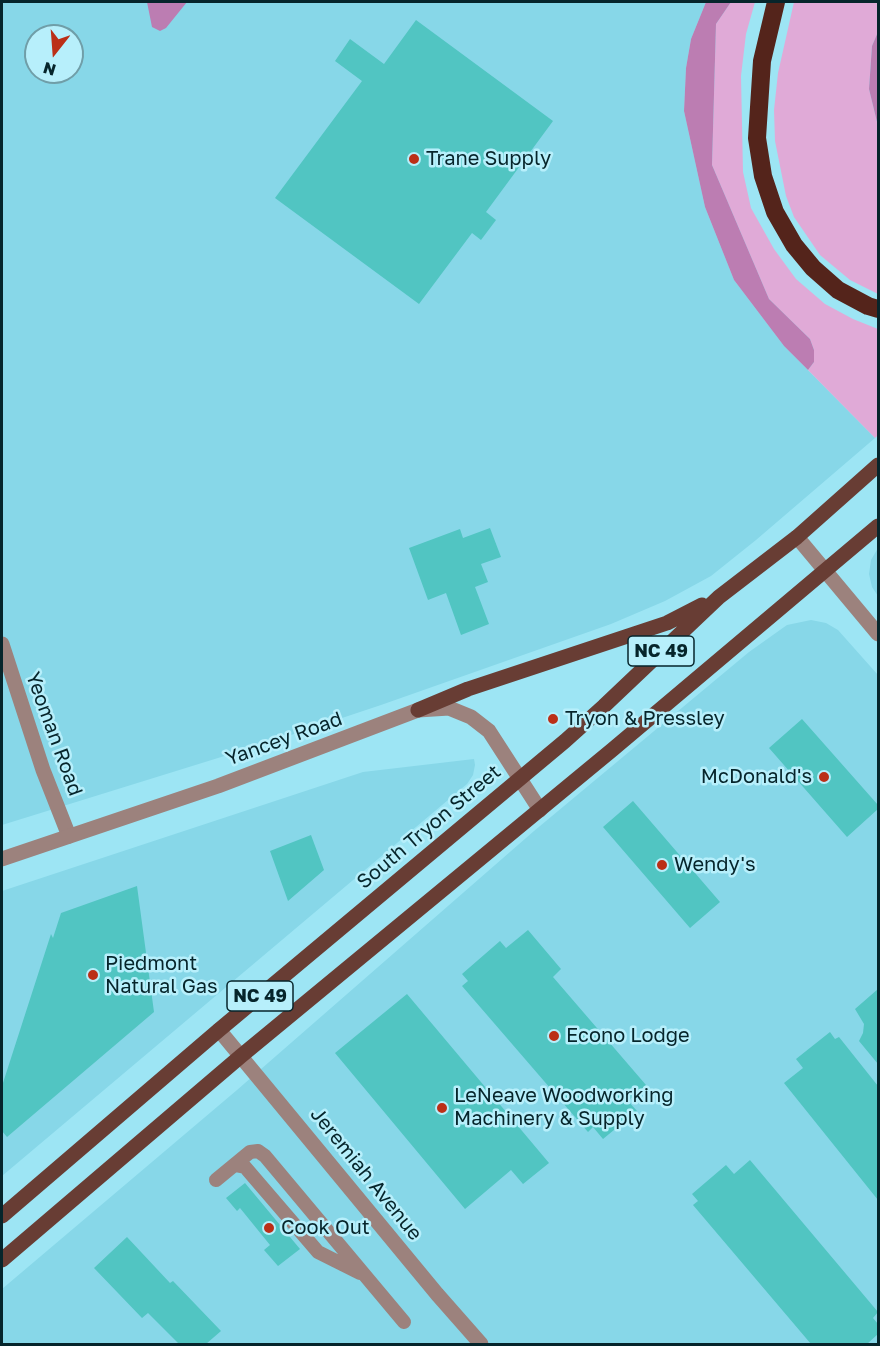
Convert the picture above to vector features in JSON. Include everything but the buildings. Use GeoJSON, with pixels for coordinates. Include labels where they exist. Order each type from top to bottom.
{"type":"FeatureCollection","features":[{"type":"Feature","properties":{"kind":"highway"},"geometry":{"type":"LineString","coordinates":[[776,2],[762,61],[757,138],[763,176],[775,212],[794,245],[813,268],[838,290],[868,306],[879,309]]}},
{"type":"Feature","properties":{"kind":"main road","name":"South Tryon Street"},"geometry":{"type":"LineString","coordinates":[[2,1216],[604,706],[718,597],[797,537],[879,465]]}},
{"type":"Feature","properties":{"kind":"main road","name":"NC 49"},"geometry":{"type":"LineString","coordinates":[[2,1260],[241,1056],[540,810],[879,526]]}},
{"type":"Feature","properties":{"kind":"main road"},"geometry":{"type":"LineString","coordinates":[[418,710],[468,689],[667,623],[718,597]]}},
{"type":"Feature","properties":{"kind":"street"},"geometry":{"type":"LineString","coordinates":[[797,537],[879,634]]}},
{"type":"Feature","properties":{"kind":"street","name":"Yeoman Road"},"geometry":{"type":"LineString","coordinates":[[2,644],[43,770],[69,836]]}},
{"type":"Feature","properties":{"kind":"street","name":"Yancey Road"},"geometry":{"type":"LineString","coordinates":[[2,859],[229,782],[418,710],[449,708],[471,717],[489,731],[540,810]]}},
{"type":"Feature","properties":{"kind":"street","name":"Jeremiah Avenue"},"geometry":{"type":"LineString","coordinates":[[219,1030],[481,1344]]}},
{"type":"Feature","properties":{"kind":"lane"},"geometry":{"type":"LineString","coordinates":[[216,1180],[250,1152],[258,1151],[265,1156],[404,1322]]}},
{"type":"Feature","properties":{"kind":"lane"},"geometry":{"type":"LineString","coordinates":[[235,1165],[245,1167],[318,1252],[365,1275]]}},
{"type":"Feature","properties":{"kind":"shaded area"},"geometry":{"type":"Polygon","coordinates":[[[2,2],[706,2],[691,39],[686,68],[684,111],[705,207],[734,280],[784,346],[875,438],[711,576],[665,601],[611,624],[276,740],[2,825],[2,2]]]}},
{"type":"Feature","properties":{"kind":"shaded area"},"geometry":{"type":"Polygon","coordinates":[[[147,2],[187,2],[166,28],[160,31],[152,27],[147,2]]]}},
{"type":"Feature","properties":{"kind":"shaded area"},"geometry":{"type":"Polygon","coordinates":[[[706,2],[731,2],[716,24],[712,165],[769,299],[810,339],[814,350],[814,362],[808,370],[784,346],[734,280],[705,207],[684,111],[686,68],[691,39],[706,2]]]}},
{"type":"Feature","properties":{"kind":"shaded area"},"geometry":{"type":"Polygon","coordinates":[[[731,2],[755,2],[746,34],[741,76],[743,172],[751,208],[774,249],[796,279],[825,304],[878,329],[878,435],[875,438],[808,370],[814,362],[814,350],[810,339],[769,299],[712,165],[716,24],[731,2]]]}},
{"type":"Feature","properties":{"kind":"shaded area"},"geometry":{"type":"Polygon","coordinates":[[[794,2],[878,2],[878,32],[872,46],[869,89],[878,126],[878,294],[850,280],[820,255],[794,217],[786,196],[775,141],[774,110],[778,73],[794,2]]]}},
{"type":"Feature","properties":{"kind":"shaded area"},"geometry":{"type":"Polygon","coordinates":[[[878,32],[878,126],[869,89],[872,46],[878,32]]]}},
{"type":"Feature","properties":{"kind":"shaded area"},"geometry":{"type":"Polygon","coordinates":[[[878,548],[878,596],[872,587],[869,574],[871,560],[878,548]]]}},
{"type":"Feature","properties":{"kind":"shaded area"},"geometry":{"type":"Polygon","coordinates":[[[811,620],[826,623],[838,630],[878,675],[878,1344],[2,1344],[2,1289],[237,1090],[534,831],[749,652],[787,625],[811,620]]]}},
{"type":"Feature","properties":{"kind":"shaded area"},"geometry":{"type":"Polygon","coordinates":[[[474,759],[473,775],[467,784],[2,1176],[2,891],[363,772],[474,759]]]}},
{"type":"Feature","properties":{"kind":"place","name":"Trane Supply"},"geometry":{"type":"Point","coordinates":[414,159]}},
{"type":"Feature","properties":{"kind":"place","name":"Tryon & Pressley"},"geometry":{"type":"Point","coordinates":[553,719]}},
{"type":"Feature","properties":{"kind":"place","name":"McDonald's"},"geometry":{"type":"Point","coordinates":[824,777]}},
{"type":"Feature","properties":{"kind":"place","name":"Wendy's"},"geometry":{"type":"Point","coordinates":[662,865]}},
{"type":"Feature","properties":{"kind":"place","name":"Piedmont Natural Gas"},"geometry":{"type":"Point","coordinates":[93,975]}},
{"type":"Feature","properties":{"kind":"place","name":"Econo Lodge"},"geometry":{"type":"Point","coordinates":[554,1036]}},
{"type":"Feature","properties":{"kind":"place","name":"LeNeave Woodworking Machinery & Supply"},"geometry":{"type":"Point","coordinates":[442,1108]}},
{"type":"Feature","properties":{"kind":"place","name":"Cook Out"},"geometry":{"type":"Point","coordinates":[269,1228]}}]}
